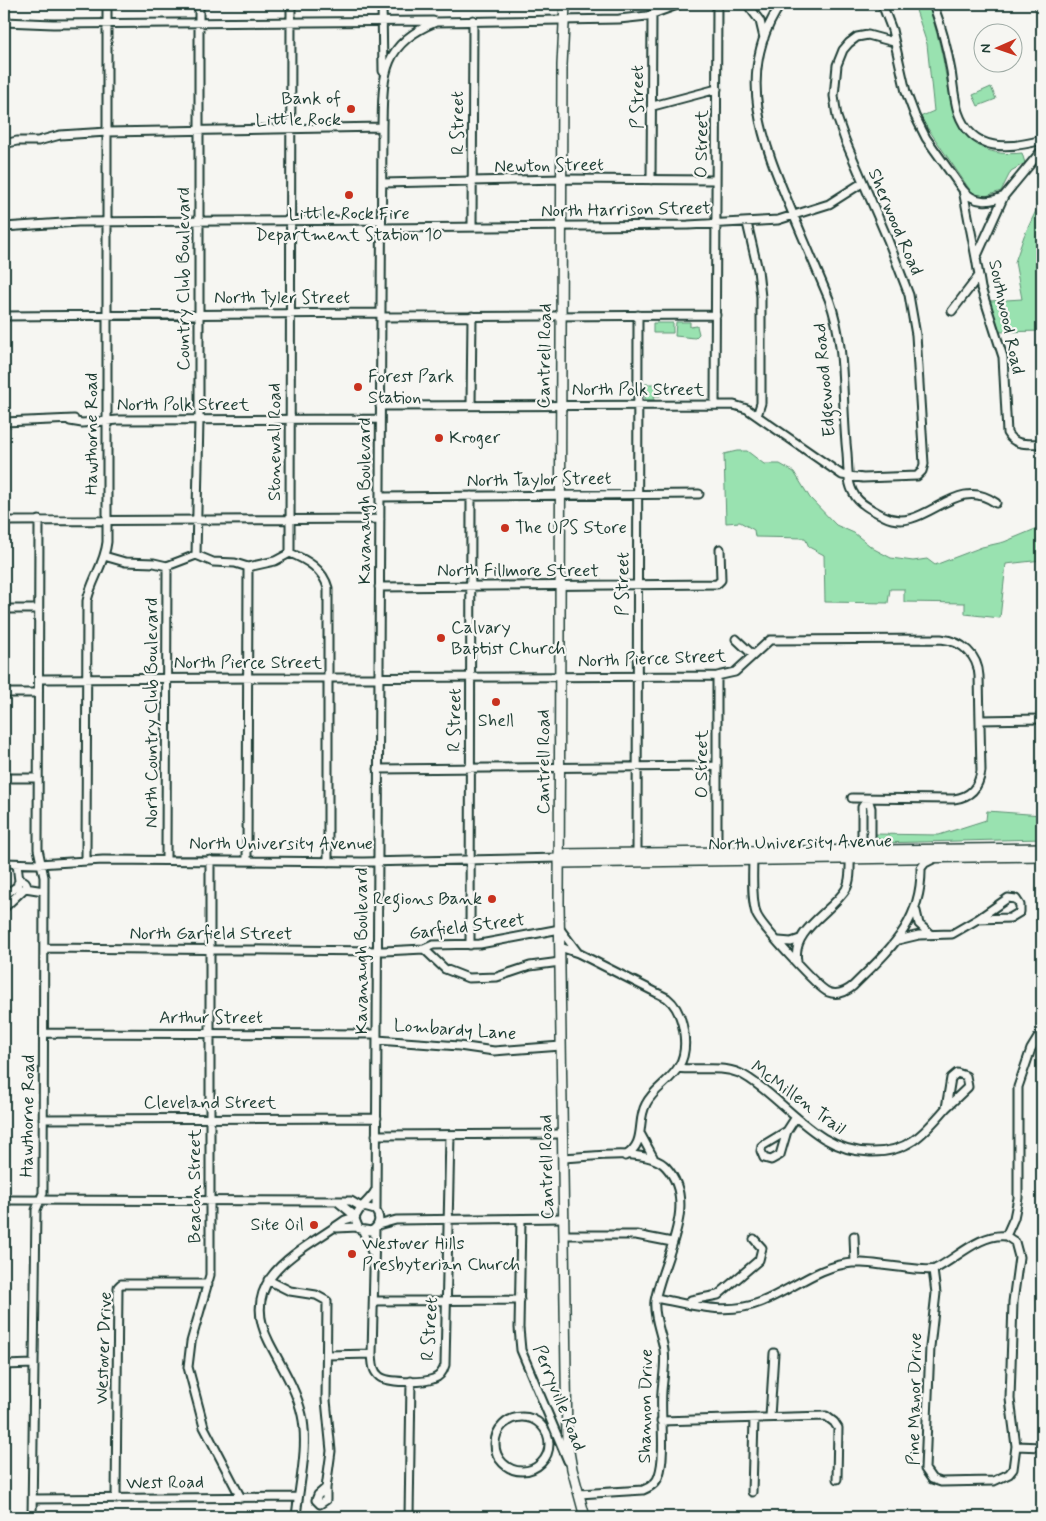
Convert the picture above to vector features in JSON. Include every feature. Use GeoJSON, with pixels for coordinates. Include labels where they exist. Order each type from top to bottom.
{"type":"FeatureCollection","features":[{"type":"Feature","properties":{"kind":"main road","name":"Cantrell Road"},"geometry":{"type":"LineString","coordinates":[[565,4],[562,66],[560,586],[559,858],[561,1046],[567,1440],[572,1469],[585,1517]]}},
{"type":"Feature","properties":{"kind":"main road","name":"North University Avenue"},"geometry":{"type":"LineString","coordinates":[[850,854],[883,850],[1042,848]]}},
{"type":"Feature","properties":{"kind":"main road","name":"North University Avenue"},"geometry":{"type":"LineString","coordinates":[[559,858],[637,854],[717,853],[753,856]]}},
{"type":"Feature","properties":{"kind":"main road","name":"North University Avenue"},"geometry":{"type":"LineString","coordinates":[[559,858],[850,854],[935,858],[1042,856]]}},
{"type":"Feature","properties":{"kind":"street","name":"Hawthorne Road"},"geometry":{"type":"LineString","coordinates":[[86,861],[87,601],[92,583],[104,556],[107,519],[107,4]]}},
{"type":"Feature","properties":{"kind":"street","name":"Country Club Boulevard"},"geometry":{"type":"LineString","coordinates":[[196,555],[199,420],[199,4]]}},
{"type":"Feature","properties":{"kind":"street","name":"Stonewall Road"},"geometry":{"type":"LineString","coordinates":[[290,553],[291,4]]}},
{"type":"Feature","properties":{"kind":"street"},"geometry":{"type":"LineString","coordinates":[[382,4],[383,78]]}},
{"type":"Feature","properties":{"kind":"street","name":"Kavanaugh Boulevard"},"geometry":{"type":"LineString","coordinates":[[374,1257],[377,1227],[383,78],[391,58],[402,43],[418,30],[436,22],[473,20],[619,20],[652,14],[680,4]]}},
{"type":"Feature","properties":{"kind":"street","name":"O Street"},"geometry":{"type":"LineString","coordinates":[[715,404],[717,4]]}},
{"type":"Feature","properties":{"kind":"street"},"geometry":{"type":"LineString","coordinates":[[747,4],[760,22],[764,41]]}},
{"type":"Feature","properties":{"kind":"street","name":"Edgewood Road"},"geometry":{"type":"LineString","coordinates":[[782,4],[772,19],[764,41],[756,84],[758,119],[768,156],[829,299],[837,324],[849,477],[852,491],[857,499],[880,514],[898,522],[916,519],[956,497],[984,496],[996,503]]}},
{"type":"Feature","properties":{"kind":"street"},"geometry":{"type":"LineString","coordinates":[[882,4],[894,42],[906,92],[926,138],[969,197],[982,201],[995,200],[1004,196]]}},
{"type":"Feature","properties":{"kind":"street"},"geometry":{"type":"LineString","coordinates":[[933,4],[943,35],[958,110],[969,130],[984,142],[999,147],[1016,147],[1042,140]]}},
{"type":"Feature","properties":{"kind":"street"},"geometry":{"type":"LineString","coordinates":[[1039,4],[1042,12]]}},
{"type":"Feature","properties":{"kind":"street","name":"P Street"},"geometry":{"type":"LineString","coordinates":[[652,14],[652,180]]}},
{"type":"Feature","properties":{"kind":"street","name":"R Street"},"geometry":{"type":"LineString","coordinates":[[472,226],[473,20]]}},
{"type":"Feature","properties":{"kind":"street"},"geometry":{"type":"LineString","coordinates":[[4,22],[107,24],[436,22]]}},
{"type":"Feature","properties":{"kind":"street","name":"Sherwood Road"},"geometry":{"type":"LineString","coordinates":[[849,477],[908,478],[917,476],[924,467],[916,335],[911,305],[898,264],[862,183],[835,111],[834,90],[837,64],[845,47],[857,37],[872,35],[894,42]]}},
{"type":"Feature","properties":{"kind":"street"},"geometry":{"type":"LineString","coordinates":[[653,106],[717,89]]}},
{"type":"Feature","properties":{"kind":"street"},"geometry":{"type":"LineString","coordinates":[[4,144],[17,140],[38,141],[60,135],[107,132],[382,127]]}},
{"type":"Feature","properties":{"kind":"street","name":"Southwood Road"},"geometry":{"type":"LineString","coordinates":[[1042,150],[1004,196],[976,258],[978,277],[1003,357],[1006,429],[1012,440],[1018,443],[1042,444]]}},
{"type":"Feature","properties":{"kind":"street","name":"Newton Street"},"geometry":{"type":"LineString","coordinates":[[382,183],[716,180]]}},
{"type":"Feature","properties":{"kind":"street","name":"North Harrison Street"},"geometry":{"type":"LineString","coordinates":[[4,227],[44,223],[292,220],[472,226],[747,223],[794,216],[829,204],[862,183]]}},
{"type":"Feature","properties":{"kind":"street"},"geometry":{"type":"LineString","coordinates":[[963,190],[976,258]]}},
{"type":"Feature","properties":{"kind":"street"},"geometry":{"type":"LineString","coordinates":[[747,223],[758,270],[761,297],[761,402],[757,416]]}},
{"type":"Feature","properties":{"kind":"street"},"geometry":{"type":"LineString","coordinates":[[952,311],[978,277]]}},
{"type":"Feature","properties":{"kind":"street","name":"North Tyler Street"},"geometry":{"type":"LineString","coordinates":[[4,316],[199,312],[472,316],[716,315]]}},
{"type":"Feature","properties":{"kind":"street","name":"P Street"},"geometry":{"type":"LineString","coordinates":[[637,854],[638,315]]}},
{"type":"Feature","properties":{"kind":"street"},"geometry":{"type":"LineString","coordinates":[[471,405],[472,316]]}},
{"type":"Feature","properties":{"kind":"street","name":"North Polk Street"},"geometry":{"type":"LineString","coordinates":[[380,406],[715,404],[739,406],[757,416],[830,468],[849,477]]}},
{"type":"Feature","properties":{"kind":"street","name":"North Polk Street"},"geometry":{"type":"LineString","coordinates":[[4,422],[96,418],[107,421],[380,419]]}},
{"type":"Feature","properties":{"kind":"street","name":"North Taylor Street"},"geometry":{"type":"LineString","coordinates":[[380,498],[561,494],[699,494]]}},
{"type":"Feature","properties":{"kind":"street","name":"R Street"},"geometry":{"type":"LineString","coordinates":[[470,945],[471,496]]}},
{"type":"Feature","properties":{"kind":"street"},"geometry":{"type":"LineString","coordinates":[[4,521],[380,519]]}},
{"type":"Feature","properties":{"kind":"street","name":"Hawthorne Road"},"geometry":{"type":"LineString","coordinates":[[32,1517],[36,1210],[42,1193],[44,1033],[44,891],[42,863],[38,849],[39,520]]}},
{"type":"Feature","properties":{"kind":"street","name":"North Fillmore Street"},"geometry":{"type":"LineString","coordinates":[[379,587],[717,584],[721,580],[720,549]]}},
{"type":"Feature","properties":{"kind":"street"},"geometry":{"type":"LineString","coordinates":[[104,556],[125,562],[154,563],[167,566],[196,555],[213,562],[235,563],[248,567],[275,561],[290,553],[312,564],[326,582],[328,596],[328,862]]}},
{"type":"Feature","properties":{"kind":"street","name":"North Country Club Boulevard"},"geometry":{"type":"LineString","coordinates":[[166,860],[167,566]]}},
{"type":"Feature","properties":{"kind":"street"},"geometry":{"type":"LineString","coordinates":[[247,860],[248,567]]}},
{"type":"Feature","properties":{"kind":"street"},"geometry":{"type":"LineString","coordinates":[[4,609],[38,609]]}},
{"type":"Feature","properties":{"kind":"street","name":"North Pierce Street"},"geometry":{"type":"LineString","coordinates":[[39,679],[717,676],[735,672],[768,642],[783,639],[926,638],[952,640],[967,649],[976,662],[979,676],[980,720],[980,779],[969,794],[954,799],[852,798]]}},
{"type":"Feature","properties":{"kind":"street"},"geometry":{"type":"LineString","coordinates":[[736,639],[753,655]]}},
{"type":"Feature","properties":{"kind":"street","name":"O Street"},"geometry":{"type":"LineString","coordinates":[[717,676],[717,853]]}},
{"type":"Feature","properties":{"kind":"street"},"geometry":{"type":"LineString","coordinates":[[4,693],[38,693]]}},
{"type":"Feature","properties":{"kind":"street"},"geometry":{"type":"LineString","coordinates":[[980,720],[1042,719]]}},
{"type":"Feature","properties":{"kind":"street"},"geometry":{"type":"LineString","coordinates":[[378,769],[716,766]]}},
{"type":"Feature","properties":{"kind":"street"},"geometry":{"type":"LineString","coordinates":[[4,778],[38,778]]}},
{"type":"Feature","properties":{"kind":"street"},"geometry":{"type":"LineString","coordinates":[[868,799],[871,808],[871,839],[883,850]]}},
{"type":"Feature","properties":{"kind":"street"},"geometry":{"type":"LineString","coordinates":[[797,962],[796,951],[800,939],[846,889],[850,877],[850,854],[862,840],[862,807],[868,799]]}},
{"type":"Feature","properties":{"kind":"street"},"geometry":{"type":"LineString","coordinates":[[753,856],[756,914],[762,924],[797,962],[828,992],[839,994],[853,986],[898,940],[916,910]]}},
{"type":"Feature","properties":{"kind":"street"},"geometry":{"type":"LineString","coordinates":[[906,857],[921,868]]}},
{"type":"Feature","properties":{"kind":"street","name":"North University Avenue"},"geometry":{"type":"LineString","coordinates":[[4,863],[166,860],[328,862],[559,858]]}},
{"type":"Feature","properties":{"kind":"street"},"geometry":{"type":"LineString","coordinates":[[930,934],[919,924],[916,910],[921,868],[925,863],[935,858]]}},
{"type":"Feature","properties":{"kind":"street","name":"Beacon Street"},"geometry":{"type":"LineString","coordinates":[[210,860],[210,1275],[191,1342],[188,1367],[204,1427],[241,1498]]}},
{"type":"Feature","properties":{"kind":"street"},"geometry":{"type":"LineString","coordinates":[[4,908],[21,886],[17,864]]}},
{"type":"Feature","properties":{"kind":"street"},"geometry":{"type":"LineString","coordinates":[[6,894],[21,886],[44,891]]}},
{"type":"Feature","properties":{"kind":"street"},"geometry":{"type":"LineString","coordinates":[[898,940],[913,935],[952,934],[1008,898],[1016,899],[1020,905],[1020,912],[1014,917],[978,919]]}},
{"type":"Feature","properties":{"kind":"street"},"geometry":{"type":"LineString","coordinates":[[560,929],[578,953]]}},
{"type":"Feature","properties":{"kind":"street","name":"Garfield Street"},"geometry":{"type":"LineString","coordinates":[[377,950],[424,949],[433,945],[470,945],[560,929]]}},
{"type":"Feature","properties":{"kind":"street"},"geometry":{"type":"LineString","coordinates":[[779,941],[791,942],[800,939]]}},
{"type":"Feature","properties":{"kind":"street"},"geometry":{"type":"LineString","coordinates":[[560,947],[578,953],[671,1001],[680,1015],[683,1028],[682,1058],[678,1068],[646,1103],[642,1115],[641,1135],[633,1148],[625,1156]]}},
{"type":"Feature","properties":{"kind":"street","name":"North Garfield Street"},"geometry":{"type":"LineString","coordinates":[[44,948],[377,950]]}},
{"type":"Feature","properties":{"kind":"street"},"geometry":{"type":"LineString","coordinates":[[424,949],[445,969],[468,978],[497,977],[530,966],[560,962]]}},
{"type":"Feature","properties":{"kind":"street"},"geometry":{"type":"LineString","coordinates":[[656,1298],[718,1309],[750,1306],[768,1299],[822,1271],[855,1263],[933,1270],[987,1239],[1006,1236],[1014,1218],[1018,1198],[1018,1087],[1031,1049],[1042,1031]]}},
{"type":"Feature","properties":{"kind":"street","name":"Arthur Street"},"geometry":{"type":"LineString","coordinates":[[44,1033],[210,1033],[377,1037]]}},
{"type":"Feature","properties":{"kind":"street","name":"Lombardy Lane"},"geometry":{"type":"LineString","coordinates":[[377,1037],[494,1051],[561,1046]]}},
{"type":"Feature","properties":{"kind":"street","name":"McMillen Trail"},"geometry":{"type":"LineString","coordinates":[[678,1068],[724,1069],[739,1073],[752,1081],[835,1146],[858,1152],[895,1150],[926,1132],[946,1108]]}},
{"type":"Feature","properties":{"kind":"street"},"geometry":{"type":"LineString","coordinates":[[957,1073],[962,1073],[968,1078],[968,1087],[946,1108],[951,1078],[957,1073]]}},
{"type":"Feature","properties":{"kind":"street"},"geometry":{"type":"LineString","coordinates":[[787,1131],[796,1117]]}},
{"type":"Feature","properties":{"kind":"street","name":"Cleveland Street"},"geometry":{"type":"LineString","coordinates":[[43,1118],[377,1118]]}},
{"type":"Feature","properties":{"kind":"street"},"geometry":{"type":"LineString","coordinates":[[376,1135],[563,1134]]}},
{"type":"Feature","properties":{"kind":"street","name":"R Street"},"geometry":{"type":"LineString","coordinates":[[411,1381],[433,1379],[444,1369],[448,1302],[450,1135]]}},
{"type":"Feature","properties":{"kind":"street","name":"Shannon Drive"},"geometry":{"type":"LineString","coordinates":[[579,1494],[631,1492],[652,1485],[659,1477],[661,1467],[661,1421],[665,1360],[656,1309],[656,1298],[679,1215],[680,1194],[668,1170],[653,1157],[641,1135]]}},
{"type":"Feature","properties":{"kind":"street"},"geometry":{"type":"LineString","coordinates":[[563,1158],[653,1157]]}},
{"type":"Feature","properties":{"kind":"street"},"geometry":{"type":"LineString","coordinates":[[296,1517],[304,1443],[303,1422],[291,1383],[262,1328],[260,1303],[268,1280],[284,1262],[345,1220],[355,1216],[376,1190]]}},
{"type":"Feature","properties":{"kind":"street"},"geometry":{"type":"LineString","coordinates":[[4,1200],[351,1201],[396,1220]]}},
{"type":"Feature","properties":{"kind":"street"},"geometry":{"type":"LineString","coordinates":[[338,1201],[355,1216],[374,1257],[372,1354],[375,1371],[381,1378],[389,1381],[411,1381],[409,1517]]}},
{"type":"Feature","properties":{"kind":"street"},"geometry":{"type":"LineString","coordinates":[[336,1228],[360,1229],[377,1227],[396,1220],[564,1218]]}},
{"type":"Feature","properties":{"kind":"street","name":"Perryville Road"},"geometry":{"type":"LineString","coordinates":[[521,1219],[519,1339],[524,1360],[572,1469]]}},
{"type":"Feature","properties":{"kind":"street"},"geometry":{"type":"LineString","coordinates":[[564,1235],[636,1235],[672,1242]]}},
{"type":"Feature","properties":{"kind":"street"},"geometry":{"type":"LineString","coordinates":[[854,1236],[855,1263]]}},
{"type":"Feature","properties":{"kind":"street","name":"Pine Manor Drive"},"geometry":{"type":"LineString","coordinates":[[933,1270],[936,1292],[930,1340],[925,1451],[926,1471],[932,1479],[941,1482],[964,1483],[998,1480],[1013,1469],[1016,1446],[1010,1398],[1013,1302],[1019,1257],[1015,1242],[1006,1236]]}},
{"type":"Feature","properties":{"kind":"street"},"geometry":{"type":"LineString","coordinates":[[689,1304],[691,1300],[718,1295],[759,1260],[762,1248],[754,1238]]}},
{"type":"Feature","properties":{"kind":"street"},"geometry":{"type":"LineString","coordinates":[[268,1280],[290,1291],[324,1298],[328,1312],[327,1418],[331,1451],[326,1488]]}},
{"type":"Feature","properties":{"kind":"street","name":"Westover Drive"},"geometry":{"type":"LineString","coordinates":[[116,1499],[118,1287],[121,1284],[208,1284]]}},
{"type":"Feature","properties":{"kind":"street"},"geometry":{"type":"LineString","coordinates":[[374,1301],[448,1302],[520,1300]]}},
{"type":"Feature","properties":{"kind":"street"},"geometry":{"type":"LineString","coordinates":[[770,1417],[774,1353]]}},
{"type":"Feature","properties":{"kind":"street"},"geometry":{"type":"LineString","coordinates":[[327,1355],[372,1354]]}},
{"type":"Feature","properties":{"kind":"street"},"geometry":{"type":"LineString","coordinates":[[4,1365],[34,1364]]}},
{"type":"Feature","properties":{"kind":"street"},"geometry":{"type":"LineString","coordinates":[[661,1421],[754,1420],[770,1417],[820,1416],[834,1422],[839,1435],[837,1479]]}},
{"type":"Feature","properties":{"kind":"street"},"geometry":{"type":"LineString","coordinates":[[519,1417],[531,1418],[542,1426],[548,1443],[544,1459],[531,1469],[523,1470],[507,1466],[497,1453],[495,1445],[496,1437],[502,1426],[519,1417]]}},
{"type":"Feature","properties":{"kind":"street"},"geometry":{"type":"LineString","coordinates":[[752,1492],[754,1420]]}},
{"type":"Feature","properties":{"kind":"street"},"geometry":{"type":"LineString","coordinates":[[548,1443],[558,1439]]}},
{"type":"Feature","properties":{"kind":"street"},"geometry":{"type":"LineString","coordinates":[[1016,1446],[1042,1447]]}},
{"type":"Feature","properties":{"kind":"street","name":"West Road"},"geometry":{"type":"LineString","coordinates":[[33,1499],[298,1497]]}},
{"type":"Feature","properties":{"kind":"green space"},"geometry":{"type":"Polygon","coordinates":[[[914,4],[928,4],[940,45],[955,113],[971,140],[984,148],[1000,153],[1022,153],[1025,163],[1011,171],[1001,191],[986,196],[977,195],[970,190],[920,117],[934,111],[927,44],[914,4]]]}},
{"type":"Feature","properties":{"kind":"green space"},"geometry":{"type":"Polygon","coordinates":[[[991,87],[996,99],[978,106],[973,95],[991,87]]]}},
{"type":"Feature","properties":{"kind":"green space"},"geometry":{"type":"Polygon","coordinates":[[[1042,198],[1042,331],[1000,332],[990,301],[1022,299],[1015,262],[1024,236],[1042,198]]]}},
{"type":"Feature","properties":{"kind":"green space"},"geometry":{"type":"Polygon","coordinates":[[[676,322],[690,322],[690,327],[697,326],[699,334],[695,338],[675,336],[676,322]]]}},
{"type":"Feature","properties":{"kind":"green space"},"geometry":{"type":"Polygon","coordinates":[[[653,323],[673,323],[673,333],[653,333],[653,323]]]}},
{"type":"Feature","properties":{"kind":"green space"},"geometry":{"type":"Polygon","coordinates":[[[645,384],[660,384],[660,396],[654,396],[654,400],[645,400],[645,384]]]}},
{"type":"Feature","properties":{"kind":"green space"},"geometry":{"type":"Polygon","coordinates":[[[747,451],[764,464],[780,464],[794,472],[810,498],[836,525],[854,533],[874,549],[891,558],[913,561],[927,559],[935,565],[982,547],[1004,542],[1033,530],[1042,529],[1042,560],[1006,564],[1000,618],[965,614],[965,603],[904,602],[904,589],[890,589],[888,603],[825,602],[824,555],[809,547],[805,538],[755,537],[754,530],[740,522],[726,523],[724,454],[747,451]]]}},
{"type":"Feature","properties":{"kind":"green space"},"geometry":{"type":"Polygon","coordinates":[[[987,811],[1042,815],[1042,839],[878,843],[875,834],[939,835],[986,820],[987,811]]]}},
{"type":"Feature","properties":{"kind":"place","name":"Bank of Little Rock"},"geometry":{"type":"Point","coordinates":[351,109]}},
{"type":"Feature","properties":{"kind":"place","name":"Little Rock Fire Department Station 10"},"geometry":{"type":"Point","coordinates":[349,195]}},
{"type":"Feature","properties":{"kind":"place","name":"Forest Park Station"},"geometry":{"type":"Point","coordinates":[358,387]}},
{"type":"Feature","properties":{"kind":"place","name":"Kroger"},"geometry":{"type":"Point","coordinates":[439,438]}},
{"type":"Feature","properties":{"kind":"place","name":"The UPS Store"},"geometry":{"type":"Point","coordinates":[505,528]}},
{"type":"Feature","properties":{"kind":"place","name":"Calvary Baptist Church"},"geometry":{"type":"Point","coordinates":[441,638]}},
{"type":"Feature","properties":{"kind":"place","name":"Shell"},"geometry":{"type":"Point","coordinates":[496,702]}},
{"type":"Feature","properties":{"kind":"place","name":"Regions Bank"},"geometry":{"type":"Point","coordinates":[492,899]}},
{"type":"Feature","properties":{"kind":"place","name":"Site Oil"},"geometry":{"type":"Point","coordinates":[314,1225]}},
{"type":"Feature","properties":{"kind":"place","name":"Westover Hills Presbyterian Church"},"geometry":{"type":"Point","coordinates":[352,1254]}}]}
